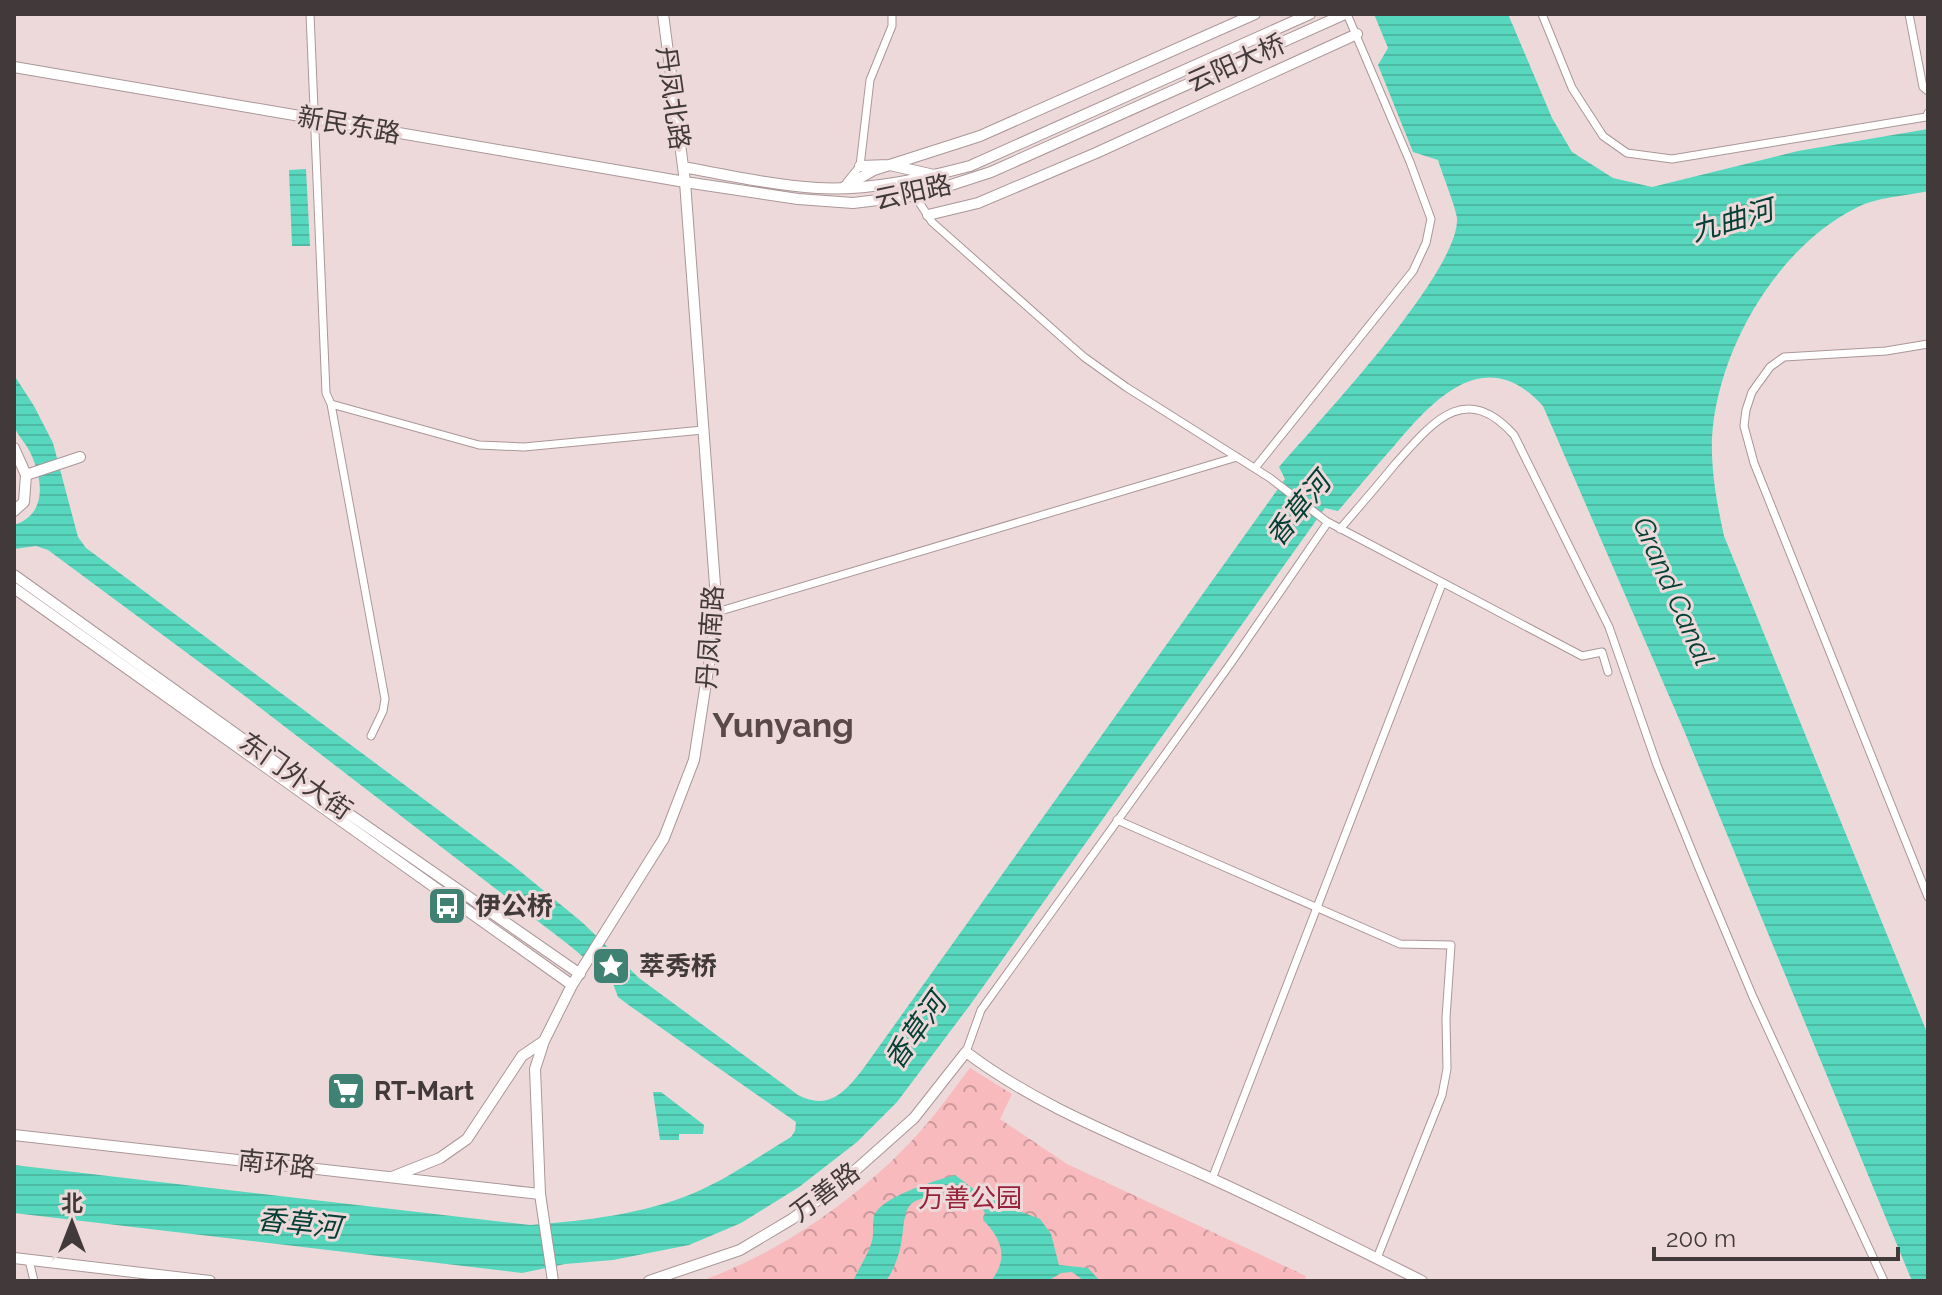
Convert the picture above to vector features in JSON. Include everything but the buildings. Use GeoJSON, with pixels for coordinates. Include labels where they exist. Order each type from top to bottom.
{"type":"FeatureCollection","features":[{"type":"Feature","properties":{"kind":"street"},"geometry":{"type":"LineString","coordinates":[[310,14],[326,393],[331,404],[385,699],[371,736]]}},
{"type":"Feature","properties":{"kind":"street","name":"丹凤北路"},"geometry":{"type":"LineString","coordinates":[[663,14],[685,182]]}},
{"type":"Feature","properties":{"kind":"street"},"geometry":{"type":"LineString","coordinates":[[843,187],[860,166],[870,80],[892,26],[892,14]]}},
{"type":"Feature","properties":{"kind":"street"},"geometry":{"type":"LineString","coordinates":[[843,187],[874,170],[980,136],[1255,14]]}},
{"type":"Feature","properties":{"kind":"street","name":"云阳大桥"},"geometry":{"type":"LineString","coordinates":[[1124,98],[1310,14]]}},
{"type":"Feature","properties":{"kind":"street"},"geometry":{"type":"LineString","coordinates":[[1255,468],[1413,271],[1426,243],[1431,219],[1357,34],[1346,14]]}},
{"type":"Feature","properties":{"kind":"street","name":"云阳大桥"},"geometry":{"type":"LineString","coordinates":[[1128,112],[1346,14]]}},
{"type":"Feature","properties":{"kind":"street"},"geometry":{"type":"LineString","coordinates":[[1542,14],[1572,88],[1603,136],[1627,153],[1672,159],[1926,117],[1928,113]]}},
{"type":"Feature","properties":{"kind":"street"},"geometry":{"type":"LineString","coordinates":[[1909,14],[1923,87],[1928,91]]}},
{"type":"Feature","properties":{"kind":"street"},"geometry":{"type":"LineString","coordinates":[[928,215],[978,203],[1083,159],[1357,34]]}},
{"type":"Feature","properties":{"kind":"street","name":"新民东路"},"geometry":{"type":"LineString","coordinates":[[14,67],[685,182]]}},
{"type":"Feature","properties":{"kind":"street","name":"云阳路"},"geometry":{"type":"LineString","coordinates":[[683,167],[818,188],[872,186],[970,166],[1124,98]]}},
{"type":"Feature","properties":{"kind":"street","name":"云阳路"},"geometry":{"type":"LineString","coordinates":[[685,182],[798,199],[853,203],[915,196],[991,172],[1128,112]]}},
{"type":"Feature","properties":{"kind":"street"},"geometry":{"type":"LineString","coordinates":[[860,166],[890,165],[936,175]]}},
{"type":"Feature","properties":{"kind":"street","name":"丹凤南路"},"geometry":{"type":"LineString","coordinates":[[553,1281],[540,1194],[535,1069],[544,1041],[572,985],[664,838],[694,760],[717,612],[685,182]]}},
{"type":"Feature","properties":{"kind":"street"},"geometry":{"type":"LineString","coordinates":[[915,196],[932,222],[1084,357],[1126,387],[1270,478],[1327,522],[1582,656],[1602,652],[1608,672]]}},
{"type":"Feature","properties":{"kind":"street"},"geometry":{"type":"LineString","coordinates":[[1928,344],[1886,351],[1784,357],[1770,367],[1752,392],[1744,426],[1754,463],[1928,897]]}},
{"type":"Feature","properties":{"kind":"street"},"geometry":{"type":"LineString","coordinates":[[331,404],[479,445],[524,447],[703,430]]}},
{"type":"Feature","properties":{"kind":"street"},"geometry":{"type":"LineString","coordinates":[[1340,529],[1441,416],[1456,411],[1487,412],[1502,420],[1514,435],[1609,627],[1657,765],[1735,953],[1884,1281]]}},
{"type":"Feature","properties":{"kind":"street"},"geometry":{"type":"LineString","coordinates":[[14,448],[28,474],[24,502],[14,511]]}},
{"type":"Feature","properties":{"kind":"street"},"geometry":{"type":"LineString","coordinates":[[28,474],[80,457]]}},
{"type":"Feature","properties":{"kind":"street"},"geometry":{"type":"LineString","coordinates":[[717,612],[1237,457]]}},
{"type":"Feature","properties":{"kind":"street"},"geometry":{"type":"LineString","coordinates":[[1327,522],[981,1010],[966,1052],[997,1076],[1040,1101],[1212,1179],[1422,1281]]}},
{"type":"Feature","properties":{"kind":"street","name":"东门外大街"},"geometry":{"type":"LineString","coordinates":[[14,575],[334,804],[580,974]]}},
{"type":"Feature","properties":{"kind":"street"},"geometry":{"type":"LineString","coordinates":[[1212,1179],[1442,584]]}},
{"type":"Feature","properties":{"kind":"street","name":"东门外大街"},"geometry":{"type":"LineString","coordinates":[[14,588],[572,985]]}},
{"type":"Feature","properties":{"kind":"street"},"geometry":{"type":"LineString","coordinates":[[1117,820],[1400,944],[1451,945],[1446,1018],[1447,1069],[1442,1095],[1377,1258]]}},
{"type":"Feature","properties":{"kind":"street"},"geometry":{"type":"LineString","coordinates":[[391,1177],[440,1158],[467,1139],[522,1056],[544,1041]]}},
{"type":"Feature","properties":{"kind":"street","name":"万善路"},"geometry":{"type":"LineString","coordinates":[[649,1281],[740,1250],[792,1219],[841,1183],[914,1118],[966,1052]]}},
{"type":"Feature","properties":{"kind":"street","name":"南环路"},"geometry":{"type":"LineString","coordinates":[[14,1135],[540,1194]]}},
{"type":"Feature","properties":{"kind":"street"},"geometry":{"type":"LineString","coordinates":[[14,1258],[210,1281]]}},
{"type":"Feature","properties":{"kind":"street"},"geometry":{"type":"LineString","coordinates":[[29,1260],[34,1281]]}},
{"type":"Feature","properties":{"kind":"green space","name":"万善公园"},"geometry":{"type":"Polygon","coordinates":[[[970,1068],[1012,1094],[1000,1119],[1067,1164],[1306,1276],[1304,1281],[701,1281],[732,1269],[793,1237],[851,1196],[931,1119],[970,1068]]]}},
{"type":"Feature","properties":{"kind":"water"},"geometry":{"type":"Polygon","coordinates":[[[1374,14],[1508,14],[1552,118],[1572,152],[1613,178],[1652,187],[1798,151],[1928,129],[1928,191],[1864,204],[1827,226],[1800,249],[1756,305],[1725,371],[1716,405],[1712,451],[1724,536],[1928,1035],[1928,1281],[1912,1281],[1683,728],[1543,406],[1522,388],[1501,379],[1482,378],[1462,384],[1444,395],[1410,428],[1338,511],[1325,508],[970,1005],[897,1102],[857,1142],[799,1187],[741,1223],[689,1245],[522,1273],[14,1213],[14,1165],[530,1225],[571,1221],[634,1211],[694,1193],[732,1174],[791,1137],[796,1122],[618,997],[612,981],[569,945],[237,690],[48,550],[36,546],[14,549],[14,525],[33,513],[40,484],[34,462],[14,425],[14,375],[53,443],[78,537],[86,548],[515,867],[583,923],[639,978],[798,1095],[827,1100],[843,1092],[863,1069],[1285,479],[1279,467],[1353,383],[1436,274],[1452,242],[1457,218],[1438,160],[1413,152],[1378,65],[1388,48],[1374,14]]]}},
{"type":"Feature","properties":{"kind":"water"},"geometry":{"type":"Polygon","coordinates":[[[306,169],[310,246],[292,246],[289,170],[306,169]]]}},
{"type":"Feature","properties":{"kind":"water"},"geometry":{"type":"Polygon","coordinates":[[[653,1092],[661,1092],[704,1125],[703,1134],[679,1134],[679,1140],[660,1140],[653,1092]]]}},
{"type":"Feature","properties":{"kind":"water"},"geometry":{"type":"Polygon","coordinates":[[[955,1175],[983,1196],[1010,1204],[1040,1219],[1051,1234],[1059,1265],[1088,1268],[1100,1281],[1084,1281],[1072,1272],[1061,1273],[1048,1281],[991,1281],[1000,1264],[1001,1249],[995,1234],[983,1220],[985,1213],[979,1202],[924,1198],[912,1204],[906,1213],[897,1261],[886,1281],[853,1281],[873,1238],[874,1216],[878,1209],[910,1190],[955,1175]]]}},
{"type":"Feature","properties":{"kind":"place","name":"伊公桥"},"geometry":{"type":"Point","coordinates":[447,906]}},
{"type":"Feature","properties":{"kind":"place","name":"萃秀桥"},"geometry":{"type":"Point","coordinates":[611,966]}},
{"type":"Feature","properties":{"kind":"place","name":"RT-Mart"},"geometry":{"type":"Point","coordinates":[346,1091]}},
{"type":"Feature","properties":{"kind":"district","name":"Yunyang"},"geometry":{"type":"Point","coordinates":[783,725]}},
{"type":"Feature","properties":{"kind":"water label","name":"九曲河"},"geometry":{"type":"Point","coordinates":[1732,220]}},
{"type":"Feature","properties":{"kind":"water label","name":"香草河"},"geometry":{"type":"Point","coordinates":[1298,509]}},
{"type":"Feature","properties":{"kind":"water label","name":"Grand Canal"},"geometry":{"type":"Point","coordinates":[1674,591]}},
{"type":"Feature","properties":{"kind":"water label","name":"香草河"},"geometry":{"type":"Point","coordinates":[915,1031]}},
{"type":"Feature","properties":{"kind":"water label","name":"香草河"},"geometry":{"type":"Point","coordinates":[299,1223]}}]}
